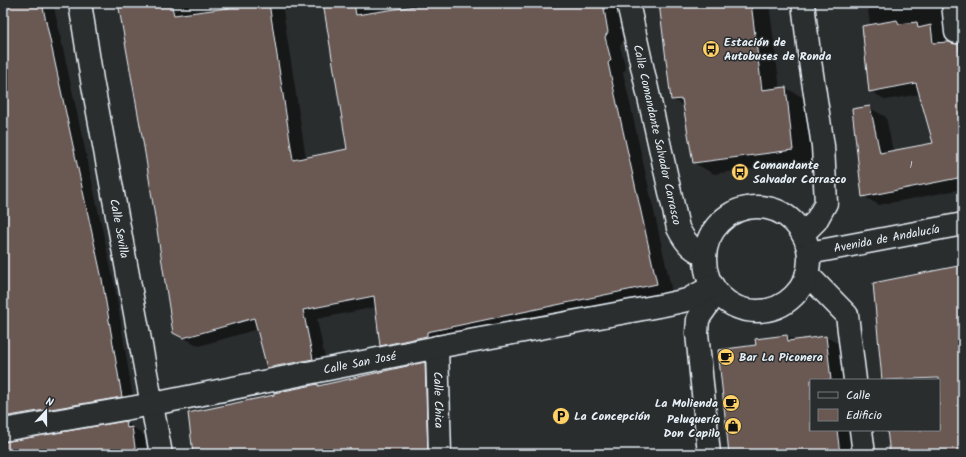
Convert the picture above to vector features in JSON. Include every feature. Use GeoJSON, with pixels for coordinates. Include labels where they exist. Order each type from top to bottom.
{"type":"FeatureCollection","features":[{"type":"Feature","properties":{"kind":"street","name":"Calle Sevilla"},"geometry":{"type":"LineString","coordinates":[[80,3],[92,80],[153,404],[161,454]]}},
{"type":"Feature","properties":{"kind":"street","name":"Calle Comandante Salvador Carrasco"},"geometry":{"type":"LineString","coordinates":[[628,3],[678,228],[684,240],[693,250],[705,255]]}},
{"type":"Feature","properties":{"kind":"street"},"geometry":{"type":"LineString","coordinates":[[803,3],[823,146],[826,203],[816,221],[807,253],[801,288],[790,300],[776,308],[760,311],[744,309],[729,302],[715,289],[706,271],[705,255],[709,239],[718,224],[731,214],[746,208],[763,207],[779,211],[793,220],[807,253],[847,315],[855,379]]}},
{"type":"Feature","properties":{"kind":"street"},"geometry":{"type":"LineString","coordinates":[[953,3],[956,32],[963,30]]}},
{"type":"Feature","properties":{"kind":"street","name":"Avenida de Andalucía"},"geometry":{"type":"LineString","coordinates":[[807,253],[963,224]]}},
{"type":"Feature","properties":{"kind":"street","name":"Calle San José"},"geometry":{"type":"LineString","coordinates":[[3,430],[153,404],[436,347],[664,305],[687,300],[715,289]]}},
{"type":"Feature","properties":{"kind":"street"},"geometry":{"type":"LineString","coordinates":[[709,454],[697,333],[698,319],[715,289]]}},
{"type":"Feature","properties":{"kind":"street","name":"Calle Chica"},"geometry":{"type":"LineString","coordinates":[[436,347],[440,454]]}},
{"type":"Feature","properties":{"kind":"street"},"geometry":{"type":"LineString","coordinates":[[861,431],[864,454]]}},
{"type":"Feature","properties":{"kind":"building"},"geometry":{"type":"Polygon","coordinates":[[[3,3],[42,3],[102,279],[122,397],[3,417],[3,3]]]}},
{"type":"Feature","properties":{"kind":"building"},"geometry":{"type":"Polygon","coordinates":[[[118,3],[171,3],[174,15],[235,7],[234,3],[269,3],[293,160],[347,149],[323,3],[354,3],[356,15],[435,3],[603,3],[608,32],[605,37],[611,60],[608,63],[657,284],[427,332],[427,336],[380,346],[374,296],[303,310],[313,359],[267,368],[254,318],[183,338],[173,333],[145,153],[118,3]]]}},
{"type":"Feature","properties":{"kind":"building"},"geometry":{"type":"Polygon","coordinates":[[[659,3],[751,3],[762,90],[786,87],[793,150],[693,163],[682,99],[671,100],[659,3]]]}},
{"type":"Feature","properties":{"kind":"building"},"geometry":{"type":"Polygon","coordinates":[[[897,20],[899,24],[917,22],[918,28],[931,25],[933,43],[949,42],[958,44],[961,65],[963,65],[963,177],[862,197],[852,109],[870,106],[880,153],[933,143],[916,83],[869,92],[862,26],[897,20]]]}},
{"type":"Feature","properties":{"kind":"building"},"geometry":{"type":"Polygon","coordinates":[[[963,265],[963,454],[890,454],[887,431],[940,431],[940,379],[882,379],[873,283],[963,265]]]}},
{"type":"Feature","properties":{"kind":"building"},"geometry":{"type":"Polygon","coordinates":[[[787,335],[788,341],[826,336],[831,379],[810,379],[810,431],[837,431],[840,454],[729,454],[718,350],[756,345],[755,339],[787,335]]]}},
{"type":"Feature","properties":{"kind":"building"},"geometry":{"type":"Polygon","coordinates":[[[425,362],[428,454],[193,454],[188,413],[274,395],[274,393],[318,384],[318,386],[425,362]]]}},
{"type":"Feature","properties":{"kind":"building"},"geometry":{"type":"Polygon","coordinates":[[[126,421],[127,428],[132,427],[136,454],[3,454],[3,442],[126,421]]]}},
{"type":"Feature","properties":{"kind":"place","name":"Estación de Autobuses de Ronda"},"geometry":{"type":"Point","coordinates":[711,49]}},
{"type":"Feature","properties":{"kind":"place","name":"Comandante Salvador Carrasco"},"geometry":{"type":"Point","coordinates":[740,172]}},
{"type":"Feature","properties":{"kind":"place","name":"Bar La Piconera"},"geometry":{"type":"Point","coordinates":[726,357]}},
{"type":"Feature","properties":{"kind":"place","name":"La Molienda"},"geometry":{"type":"Point","coordinates":[731,403]}},
{"type":"Feature","properties":{"kind":"place","name":"La Concepción"},"geometry":{"type":"Point","coordinates":[561,416]}},
{"type":"Feature","properties":{"kind":"place","name":"Peluquería Don Capilo"},"geometry":{"type":"Point","coordinates":[733,426]}}]}
